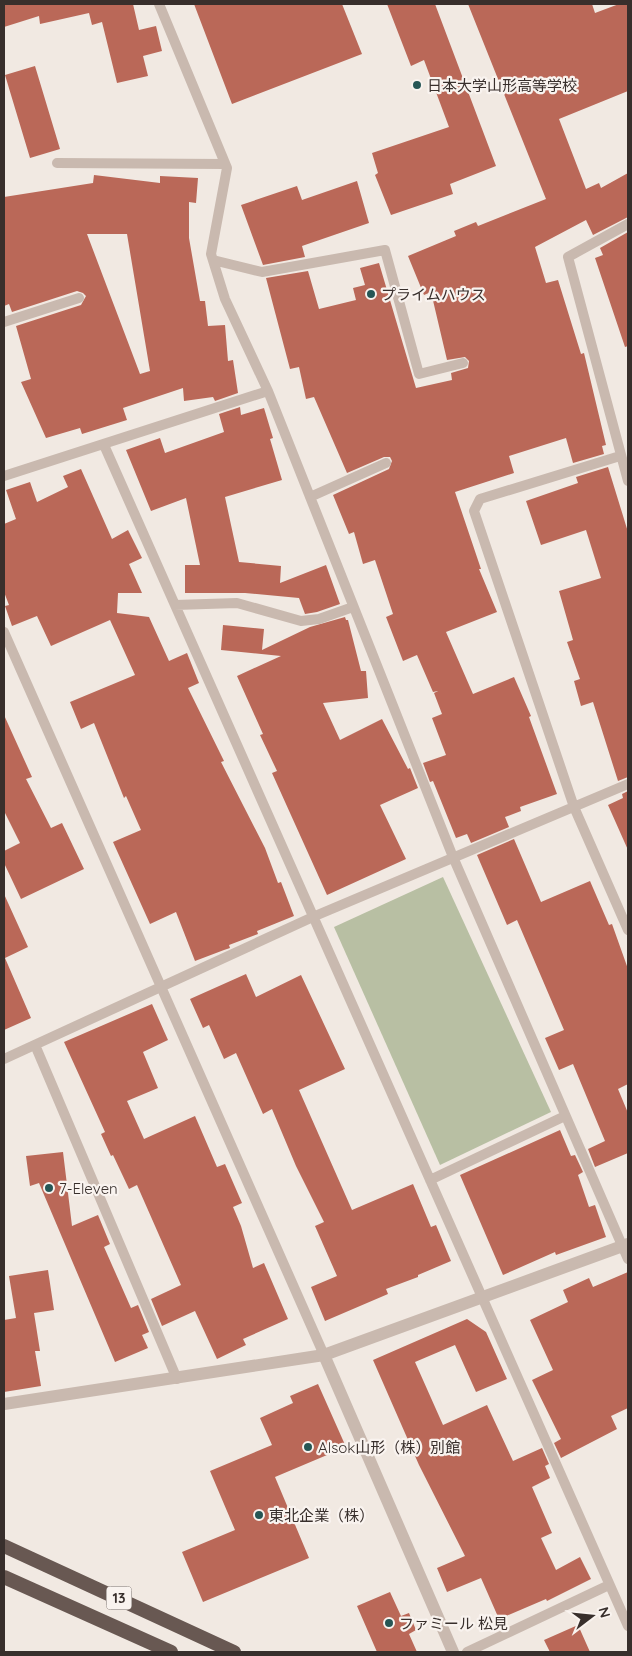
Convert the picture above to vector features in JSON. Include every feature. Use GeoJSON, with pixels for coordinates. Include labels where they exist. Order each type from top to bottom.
{"type":"FeatureCollection","features":[{"type":"Feature","properties":{"kind":"highway","name":"13"},"geometry":{"type":"LineString","coordinates":[[4,1546],[234,1652]]}},
{"type":"Feature","properties":{"kind":"highway","name":"13"},"geometry":{"type":"LineString","coordinates":[[4,1577],[171,1652]]}},
{"type":"Feature","properties":{"kind":"street"},"geometry":{"type":"LineString","coordinates":[[4,1404],[324,1355],[483,1299],[625,1245]]}},
{"type":"Feature","properties":{"kind":"street"},"geometry":{"type":"LineString","coordinates":[[324,1355],[454,1652]]}},
{"type":"Feature","properties":{"kind":"lane"},"geometry":{"type":"LineString","coordinates":[[159,4],[227,168],[211,254],[225,299],[268,391],[453,857],[565,1116],[625,1245],[628,1259]]}},
{"type":"Feature","properties":{"kind":"lane"},"geometry":{"type":"LineString","coordinates":[[57,163],[226,164]]}},
{"type":"Feature","properties":{"kind":"lane"},"geometry":{"type":"LineString","coordinates":[[628,224],[568,257],[628,480]]}},
{"type":"Feature","properties":{"kind":"lane"},"geometry":{"type":"LineString","coordinates":[[213,260],[262,272],[385,250],[419,374],[463,363]]}},
{"type":"Feature","properties":{"kind":"lane"},"geometry":{"type":"LineString","coordinates":[[4,322],[79,298]]}},
{"type":"Feature","properties":{"kind":"lane"},"geometry":{"type":"LineString","coordinates":[[4,476],[268,391]]}},
{"type":"Feature","properties":{"kind":"lane"},"geometry":{"type":"LineString","coordinates":[[104,445],[315,916],[628,1626]]}},
{"type":"Feature","properties":{"kind":"lane"},"geometry":{"type":"LineString","coordinates":[[620,456],[480,498],[474,511],[574,807],[628,930]]}},
{"type":"Feature","properties":{"kind":"lane"},"geometry":{"type":"LineString","coordinates":[[310,496],[386,463]]}},
{"type":"Feature","properties":{"kind":"lane"},"geometry":{"type":"LineString","coordinates":[[175,605],[236,603],[301,621],[320,619],[353,607]]}},
{"type":"Feature","properties":{"kind":"lane"},"geometry":{"type":"LineString","coordinates":[[4,632],[324,1355]]}},
{"type":"Feature","properties":{"kind":"lane"},"geometry":{"type":"LineString","coordinates":[[4,1059],[315,916],[628,784]]}},
{"type":"Feature","properties":{"kind":"lane"},"geometry":{"type":"LineString","coordinates":[[35,1045],[177,1379]]}},
{"type":"Feature","properties":{"kind":"lane"},"geometry":{"type":"LineString","coordinates":[[430,1180],[565,1116]]}},
{"type":"Feature","properties":{"kind":"lane"},"geometry":{"type":"LineString","coordinates":[[468,1652],[609,1585]]}},
{"type":"Feature","properties":{"kind":"green space"},"geometry":{"type":"Polygon","coordinates":[[[443,877],[551,1112],[440,1165],[334,927],[443,877]]]}},
{"type":"Feature","properties":{"kind":"building"},"geometry":{"type":"Polygon","coordinates":[[[4,4],[133,4],[139,30],[156,26],[162,51],[143,56],[148,76],[117,83],[102,22],[92,25],[89,13],[40,24],[39,16],[4,27],[4,4]]]}},
{"type":"Feature","properties":{"kind":"building"},"geometry":{"type":"Polygon","coordinates":[[[194,4],[342,4],[362,54],[232,104],[194,4]]]}},
{"type":"Feature","properties":{"kind":"building"},"geometry":{"type":"Polygon","coordinates":[[[387,4],[435,4],[496,166],[450,184],[453,194],[391,215],[375,175],[378,173],[372,153],[449,127],[424,60],[411,66],[387,4]]]}},
{"type":"Feature","properties":{"kind":"building"},"geometry":{"type":"Polygon","coordinates":[[[468,4],[592,4],[595,13],[619,4],[628,4],[628,91],[559,119],[586,189],[599,183],[601,188],[628,173],[628,217],[593,235],[586,220],[535,247],[546,283],[558,280],[581,354],[584,353],[606,445],[602,446],[604,454],[573,463],[566,438],[509,456],[514,473],[455,492],[481,569],[479,569],[497,612],[446,632],[473,694],[514,677],[531,716],[529,717],[557,794],[520,807],[521,811],[505,817],[509,827],[471,843],[467,834],[456,838],[433,781],[430,782],[423,763],[446,755],[432,718],[442,714],[434,693],[438,691],[433,692],[417,655],[403,661],[386,617],[393,614],[375,560],[363,564],[354,532],[349,534],[333,495],[389,469],[392,461],[390,457],[384,457],[347,473],[314,397],[306,399],[299,367],[290,369],[266,278],[308,271],[319,309],[356,300],[353,288],[365,285],[360,268],[379,263],[416,388],[452,380],[451,373],[468,368],[469,361],[465,357],[447,360],[431,292],[424,295],[408,256],[456,236],[454,231],[476,222],[478,226],[546,199],[468,4]]]}},
{"type":"Feature","properties":{"kind":"building"},"geometry":{"type":"Polygon","coordinates":[[[35,66],[60,149],[30,158],[5,75],[35,66]]]}},
{"type":"Feature","properties":{"kind":"building"},"geometry":{"type":"Polygon","coordinates":[[[94,175],[160,183],[160,176],[198,178],[196,203],[189,202],[189,238],[200,301],[205,301],[208,326],[225,325],[228,361],[233,360],[238,393],[215,401],[213,397],[184,401],[183,388],[123,408],[127,420],[82,434],[80,428],[46,438],[21,382],[31,379],[16,326],[81,305],[86,296],[77,291],[12,312],[9,304],[4,306],[4,197],[93,183],[94,175]],[[87,234],[140,374],[150,371],[127,234],[87,234]]]}},
{"type":"Feature","properties":{"kind":"building"},"geometry":{"type":"Polygon","coordinates":[[[357,181],[369,223],[302,246],[305,257],[263,265],[241,205],[297,186],[302,200],[357,181]]]}},
{"type":"Feature","properties":{"kind":"building"},"geometry":{"type":"Polygon","coordinates":[[[628,232],[628,346],[625,347],[595,258],[603,255],[600,248],[628,232]]]}},
{"type":"Feature","properties":{"kind":"building"},"geometry":{"type":"Polygon","coordinates":[[[240,407],[241,415],[264,408],[273,438],[270,439],[282,480],[225,497],[239,562],[281,566],[280,583],[326,565],[340,604],[305,614],[299,598],[245,593],[185,593],[185,565],[200,565],[186,498],[151,511],[126,450],[160,438],[165,453],[224,432],[219,414],[240,407]]]}},
{"type":"Feature","properties":{"kind":"building"},"geometry":{"type":"Polygon","coordinates":[[[608,467],[628,532],[628,777],[618,781],[593,702],[581,706],[574,681],[580,679],[567,642],[573,640],[559,591],[601,578],[586,530],[541,545],[526,501],[578,483],[576,477],[608,467]]]}},
{"type":"Feature","properties":{"kind":"building"},"geometry":{"type":"Polygon","coordinates":[[[81,469],[112,539],[128,530],[142,558],[129,564],[142,593],[118,593],[117,613],[149,617],[169,661],[187,653],[199,683],[188,688],[224,761],[221,762],[265,848],[278,883],[281,882],[294,916],[257,931],[258,934],[229,945],[230,948],[195,961],[176,912],[150,924],[113,842],[141,830],[126,796],[124,798],[94,723],[81,729],[70,702],[135,675],[110,620],[51,646],[37,616],[12,626],[5,606],[9,605],[4,592],[4,524],[16,519],[6,490],[30,482],[37,502],[68,487],[63,476],[81,469]]]}},
{"type":"Feature","properties":{"kind":"building"},"geometry":{"type":"Polygon","coordinates":[[[345,617],[348,620],[361,671],[366,671],[368,698],[323,703],[340,740],[382,719],[408,769],[410,768],[418,788],[380,805],[406,859],[327,895],[272,773],[277,771],[260,735],[263,734],[237,676],[281,656],[221,650],[223,625],[264,629],[262,650],[310,627],[345,617]]]}},
{"type":"Feature","properties":{"kind":"building"},"geometry":{"type":"Polygon","coordinates":[[[4,715],[32,777],[26,779],[51,828],[62,823],[84,869],[21,899],[4,863],[4,851],[20,843],[4,811],[4,715]]]}},
{"type":"Feature","properties":{"kind":"building"},"geometry":{"type":"Polygon","coordinates":[[[628,791],[628,850],[608,805],[623,798],[622,794],[628,791]]]}},
{"type":"Feature","properties":{"kind":"building"},"geometry":{"type":"Polygon","coordinates":[[[514,839],[541,902],[590,881],[609,925],[612,924],[628,969],[628,1084],[618,1089],[628,1113],[628,1153],[595,1167],[588,1149],[605,1141],[573,1064],[559,1070],[545,1038],[564,1030],[517,920],[507,925],[477,855],[514,839]]]}},
{"type":"Feature","properties":{"kind":"building"},"geometry":{"type":"Polygon","coordinates":[[[4,894],[28,947],[5,958],[31,1018],[4,1030],[4,894]]]}},
{"type":"Feature","properties":{"kind":"building"},"geometry":{"type":"Polygon","coordinates":[[[246,974],[256,997],[301,975],[345,1069],[299,1090],[352,1210],[413,1184],[431,1227],[436,1225],[451,1261],[418,1275],[418,1277],[386,1289],[388,1294],[325,1321],[311,1287],[337,1276],[315,1226],[324,1222],[296,1166],[272,1109],[263,1114],[236,1053],[224,1059],[209,1025],[203,1028],[190,999],[246,974]]]}},
{"type":"Feature","properties":{"kind":"building"},"geometry":{"type":"Polygon","coordinates":[[[152,1004],[168,1040],[143,1052],[158,1088],[127,1101],[144,1139],[195,1116],[217,1167],[225,1164],[242,1203],[233,1207],[241,1226],[253,1268],[264,1263],[288,1319],[243,1339],[246,1345],[217,1359],[195,1311],[162,1326],[151,1299],[181,1285],[137,1185],[129,1189],[113,1155],[111,1156],[101,1134],[105,1132],[64,1042],[152,1004]]]}},
{"type":"Feature","properties":{"kind":"building"},"geometry":{"type":"Polygon","coordinates":[[[560,1130],[571,1156],[575,1155],[583,1172],[578,1175],[589,1207],[595,1205],[606,1237],[556,1255],[555,1252],[503,1275],[460,1175],[560,1130]]]}},
{"type":"Feature","properties":{"kind":"building"},"geometry":{"type":"Polygon","coordinates":[[[63,1152],[72,1226],[98,1215],[110,1244],[104,1247],[131,1308],[138,1305],[149,1332],[142,1335],[148,1348],[115,1362],[39,1183],[30,1186],[26,1156],[63,1152]]]}},
{"type":"Feature","properties":{"kind":"building"},"geometry":{"type":"Polygon","coordinates":[[[48,1270],[54,1310],[34,1313],[40,1351],[35,1351],[41,1386],[4,1392],[4,1320],[16,1318],[9,1276],[48,1270]]]}},
{"type":"Feature","properties":{"kind":"building"},"geometry":{"type":"Polygon","coordinates":[[[628,1272],[628,1408],[611,1416],[617,1429],[561,1458],[554,1443],[561,1439],[532,1380],[553,1370],[530,1320],[568,1302],[563,1290],[589,1278],[593,1287],[628,1272]]]}},
{"type":"Feature","properties":{"kind":"building"},"geometry":{"type":"Polygon","coordinates":[[[467,1319],[486,1332],[507,1379],[476,1392],[455,1345],[415,1362],[443,1425],[487,1405],[513,1461],[542,1448],[549,1464],[545,1466],[550,1478],[532,1487],[552,1533],[541,1538],[556,1570],[580,1557],[591,1579],[547,1601],[546,1599],[499,1619],[481,1578],[447,1592],[437,1568],[465,1556],[419,1465],[373,1360],[467,1319]]]}},
{"type":"Feature","properties":{"kind":"building"},"geometry":{"type":"Polygon","coordinates":[[[318,1384],[346,1447],[275,1477],[309,1558],[203,1602],[182,1552],[235,1530],[210,1471],[272,1445],[260,1418],[293,1403],[290,1396],[318,1384]]]}},
{"type":"Feature","properties":{"kind":"building","name":"ファミール 松見"},"geometry":{"type":"Polygon","coordinates":[[[390,1592],[401,1616],[409,1613],[416,1630],[409,1634],[417,1652],[377,1652],[357,1606],[390,1592]]]}},
{"type":"Feature","properties":{"kind":"building"},"geometry":{"type":"Polygon","coordinates":[[[578,1625],[590,1652],[550,1652],[544,1640],[578,1625]]]}},
{"type":"Feature","properties":{"kind":"place","name":"日本大学山形高等学校"},"geometry":{"type":"Point","coordinates":[417,85]}},
{"type":"Feature","properties":{"kind":"place","name":"プライムハウス"},"geometry":{"type":"Point","coordinates":[371,294]}},
{"type":"Feature","properties":{"kind":"place","name":"7-Eleven"},"geometry":{"type":"Point","coordinates":[49,1188]}},
{"type":"Feature","properties":{"kind":"place","name":"Alsok山形（株）別館"},"geometry":{"type":"Point","coordinates":[308,1447]}},
{"type":"Feature","properties":{"kind":"place","name":"東北企業（株）"},"geometry":{"type":"Point","coordinates":[259,1515]}},
{"type":"Feature","properties":{"kind":"place","name":"ファミール 松見"},"geometry":{"type":"Point","coordinates":[389,1623]}}]}
